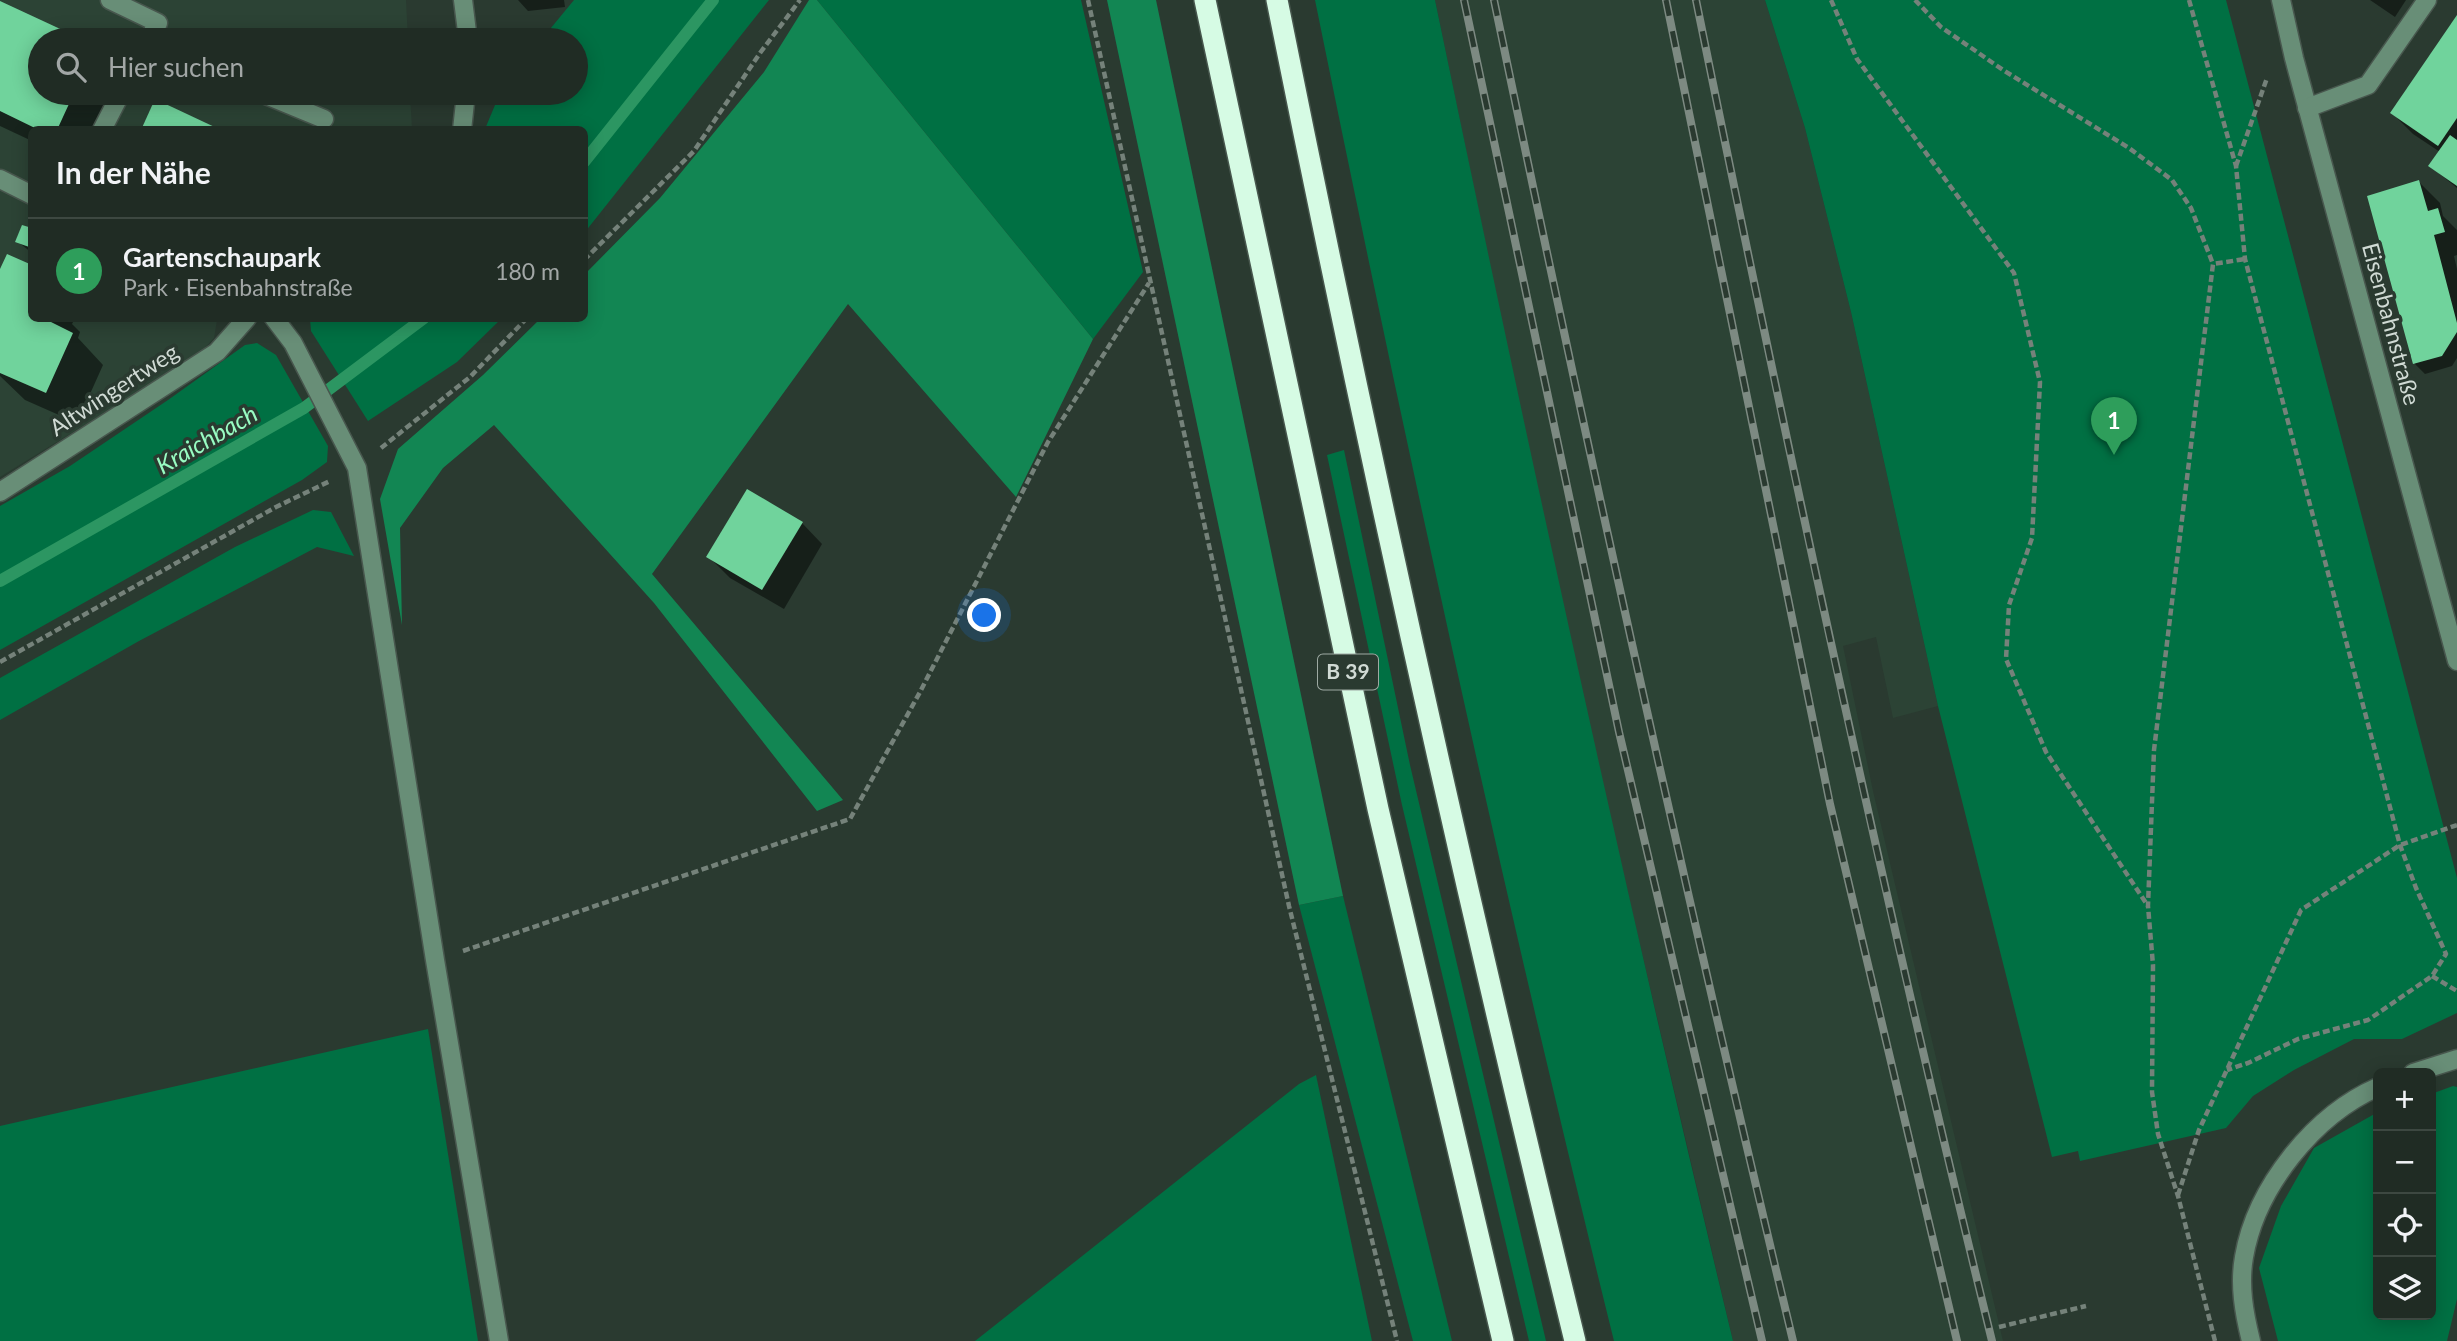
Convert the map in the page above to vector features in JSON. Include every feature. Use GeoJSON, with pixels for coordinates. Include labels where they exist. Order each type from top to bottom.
{"type":"FeatureCollection","features":[{"type":"Feature","properties":{"kind":"highway","name":"B 39"},"geometry":{"type":"LineString","coordinates":[[1205,0],[1378,809],[1503,1341]]}},
{"type":"Feature","properties":{"kind":"highway"},"geometry":{"type":"LineString","coordinates":[[1276,0],[1383,511],[1575,1341]]}},
{"type":"Feature","properties":{"kind":"street"},"geometry":{"type":"LineString","coordinates":[[110,0],[158,23],[155,28]]}},
{"type":"Feature","properties":{"kind":"street"},"geometry":{"type":"LineString","coordinates":[[463,0],[466,28]]}},
{"type":"Feature","properties":{"kind":"street","name":"Eisenbahnstraße"},"geometry":{"type":"LineString","coordinates":[[2281,0],[2307,108],[2457,661]]}},
{"type":"Feature","properties":{"kind":"street"},"geometry":{"type":"LineString","coordinates":[[2307,108],[2368,85],[2427,0]]}},
{"type":"Feature","properties":{"kind":"street"},"geometry":{"type":"LineString","coordinates":[[104,126],[115,105]]}},
{"type":"Feature","properties":{"kind":"street"},"geometry":{"type":"LineString","coordinates":[[290,105],[324,119]]}},
{"type":"Feature","properties":{"kind":"street"},"geometry":{"type":"LineString","coordinates":[[462,126],[465,105]]}},
{"type":"Feature","properties":{"kind":"street"},"geometry":{"type":"LineString","coordinates":[[0,179],[28,193]]}},
{"type":"Feature","properties":{"kind":"street","name":"Altwingertweg"},"geometry":{"type":"LineString","coordinates":[[0,492],[217,352],[243,322]]}},
{"type":"Feature","properties":{"kind":"street"},"geometry":{"type":"LineString","coordinates":[[277,322],[293,343],[357,468],[499,1341]]}},
{"type":"Feature","properties":{"kind":"street"},"geometry":{"type":"LineString","coordinates":[[2427,1068],[2454,1058]]}},
{"type":"Feature","properties":{"kind":"street"},"geometry":{"type":"LineString","coordinates":[[2251,1341],[2242,1304],[2244,1257],[2253,1223],[2274,1179],[2313,1130],[2344,1105],[2373,1090]]}},
{"type":"Feature","properties":{"kind":"path"},"geometry":{"type":"LineString","coordinates":[[588,256],[694,151],[760,53],[800,0]]}},
{"type":"Feature","properties":{"kind":"path"},"geometry":{"type":"LineString","coordinates":[[1088,0],[1289,906],[1397,1341]]}},
{"type":"Feature","properties":{"kind":"path"},"geometry":{"type":"LineString","coordinates":[[1830,0],[1857,59],[2014,273],[2039,382],[2032,538],[2009,605],[2006,659],[2046,752],[2148,906]]}},
{"type":"Feature","properties":{"kind":"path"},"geometry":{"type":"LineString","coordinates":[[1915,0],[1941,27],[2003,70],[2129,148],[2172,180],[2190,208],[2213,264],[2154,750],[2148,906],[2153,965],[2152,1092],[2158,1135],[2178,1196],[2215,1341]]}},
{"type":"Feature","properties":{"kind":"path"},"geometry":{"type":"LineString","coordinates":[[2189,0],[2236,166],[2245,259],[2400,845],[2446,954],[2431,976],[2368,1020],[2298,1039],[2227,1070]]}},
{"type":"Feature","properties":{"kind":"path"},"geometry":{"type":"LineString","coordinates":[[2236,166],[2272,65],[2294,58]]}},
{"type":"Feature","properties":{"kind":"path"},"geometry":{"type":"LineString","coordinates":[[2213,264],[2245,259]]}},
{"type":"Feature","properties":{"kind":"path"},"geometry":{"type":"LineString","coordinates":[[435,960],[850,819],[920,692],[1048,442],[1150,281]]}},
{"type":"Feature","properties":{"kind":"path"},"geometry":{"type":"LineString","coordinates":[[0,663],[276,507],[357,468],[470,377],[523,322]]}},
{"type":"Feature","properties":{"kind":"path"},"geometry":{"type":"LineString","coordinates":[[2178,1196],[2199,1130],[2301,910],[2400,845],[2457,825]]}},
{"type":"Feature","properties":{"kind":"path"},"geometry":{"type":"LineString","coordinates":[[2431,976],[2457,991]]}},
{"type":"Feature","properties":{"kind":"path"},"geometry":{"type":"LineString","coordinates":[[2000,1327],[2086,1306]]}},
{"type":"Feature","properties":{"kind":"shaded area"},"geometry":{"type":"Polygon","coordinates":[[[0,0],[406,0],[407,28],[28,28],[28,105],[411,105],[412,126],[28,126],[28,322],[217,322],[214,338],[198,355],[0,477],[0,0]]]}},
{"type":"Feature","properties":{"kind":"shaded area"},"geometry":{"type":"Polygon","coordinates":[[[1435,0],[1765,0],[1805,128],[1851,312],[1938,706],[1893,718],[1876,637],[1843,646],[1873,791],[2003,1341],[1733,1341],[1592,740],[1435,0]]]}},
{"type":"Feature","properties":{"kind":"green space"},"geometry":{"type":"Polygon","coordinates":[[[574,0],[769,0],[588,228],[588,126],[486,126],[495,105],[588,105],[588,28],[551,28],[574,0]]]}},
{"type":"Feature","properties":{"kind":"green space"},"geometry":{"type":"Polygon","coordinates":[[[809,0],[817,0],[1093,339],[1016,497],[848,304],[652,574],[843,800],[817,811],[654,603],[494,425],[443,468],[400,528],[402,625],[380,499],[398,449],[483,375],[537,322],[588,322],[588,271],[660,198],[764,72],[809,0]]]}},
{"type":"Feature","properties":{"kind":"green space"},"geometry":{"type":"Polygon","coordinates":[[[817,0],[1081,0],[1143,272],[1093,339],[817,0]]]}},
{"type":"Feature","properties":{"kind":"green space"},"geometry":{"type":"Polygon","coordinates":[[[1107,0],[1156,0],[1343,896],[1299,905],[1107,0]]]}},
{"type":"Feature","properties":{"kind":"green space"},"geometry":{"type":"Polygon","coordinates":[[[1315,0],[1435,0],[1579,672],[1733,1341],[1614,1341],[1457,672],[1315,0]]]}},
{"type":"Feature","properties":{"kind":"green space"},"geometry":{"type":"Polygon","coordinates":[[[1765,0],[2226,0],[2457,878],[2457,1013],[2402,1039],[2354,1039],[2294,1070],[2253,1096],[2226,1128],[2080,1161],[2078,1151],[2052,1157],[1938,706],[1851,312],[1805,128],[1765,0]]]}},
{"type":"Feature","properties":{"kind":"green space"},"geometry":{"type":"Polygon","coordinates":[[[310,322],[498,322],[457,362],[368,421],[311,331],[310,322]]]}},
{"type":"Feature","properties":{"kind":"green space"},"geometry":{"type":"Polygon","coordinates":[[[257,343],[276,355],[328,446],[327,462],[302,480],[0,650],[0,506],[70,466],[245,345],[257,343]]]}},
{"type":"Feature","properties":{"kind":"green space"},"geometry":{"type":"Polygon","coordinates":[[[1344,450],[1410,765],[1546,1341],[1529,1341],[1402,805],[1327,455],[1344,450]]]}},
{"type":"Feature","properties":{"kind":"green space"},"geometry":{"type":"Polygon","coordinates":[[[313,510],[331,512],[354,556],[317,547],[139,641],[0,720],[0,678],[235,547],[313,510]]]}},
{"type":"Feature","properties":{"kind":"green space"},"geometry":{"type":"Polygon","coordinates":[[[1343,896],[1452,1341],[1413,1341],[1299,905],[1343,896]]]}},
{"type":"Feature","properties":{"kind":"green space"},"geometry":{"type":"Polygon","coordinates":[[[428,1029],[478,1341],[0,1341],[0,1126],[428,1029]]]}},
{"type":"Feature","properties":{"kind":"green space"},"geometry":{"type":"Polygon","coordinates":[[[1316,1075],[1372,1341],[975,1341],[1299,1084],[1316,1075]]]}},
{"type":"Feature","properties":{"kind":"green space"},"geometry":{"type":"Polygon","coordinates":[[[2457,1087],[2457,1299],[2447,1341],[2278,1341],[2259,1268],[2281,1206],[2314,1148],[2373,1115],[2373,1320],[2436,1320],[2436,1092],[2457,1087]]]}},
{"type":"Feature","properties":{"kind":"building"},"geometry":{"type":"Polygon","coordinates":[[[0,1],[58,28],[28,28],[28,105],[68,105],[59,126],[31,126],[0,111],[0,1]]]}},
{"type":"Feature","properties":{"kind":"building"},"geometry":{"type":"Polygon","coordinates":[[[2457,15],[2457,118],[2438,146],[2390,113],[2457,15]]]}},
{"type":"Feature","properties":{"kind":"building"},"geometry":{"type":"Polygon","coordinates":[[[152,105],[168,105],[212,126],[143,126],[152,105]]]}},
{"type":"Feature","properties":{"kind":"building"},"geometry":{"type":"Polygon","coordinates":[[[2450,135],[2457,140],[2457,186],[2428,166],[2450,135]]]}},
{"type":"Feature","properties":{"kind":"building"},"geometry":{"type":"Polygon","coordinates":[[[2419,180],[2428,211],[2438,208],[2445,232],[2434,235],[2457,332],[2442,356],[2413,364],[2367,196],[2419,180]]]}},
{"type":"Feature","properties":{"kind":"building"},"geometry":{"type":"Polygon","coordinates":[[[22,225],[28,227],[28,247],[15,242],[22,225]]]}},
{"type":"Feature","properties":{"kind":"building"},"geometry":{"type":"Polygon","coordinates":[[[7,254],[28,263],[28,322],[51,322],[73,333],[46,393],[0,373],[0,269],[7,254]]]}},
{"type":"Feature","properties":{"kind":"building"},"geometry":{"type":"Polygon","coordinates":[[[747,489],[803,522],[762,590],[706,557],[747,489]]]}},
{"type":"Feature","properties":{"kind":"waterway","name":"Kraichbach"},"geometry":{"type":"LineString","coordinates":[[588,157],[713,0]]}},
{"type":"Feature","properties":{"kind":"waterway","name":"Kraichbach"},"geometry":{"type":"LineString","coordinates":[[0,581],[304,408],[419,322]]}},
{"type":"Feature","properties":{"kind":"railway"},"geometry":{"type":"LineString","coordinates":[[1464,0],[1619,732],[1762,1341]]}},
{"type":"Feature","properties":{"kind":"railway"},"geometry":{"type":"LineString","coordinates":[[1494,0],[1638,672],[1793,1341]]}},
{"type":"Feature","properties":{"kind":"railway"},"geometry":{"type":"LineString","coordinates":[[1666,0],[1830,804],[1957,1341]]}},
{"type":"Feature","properties":{"kind":"railway"},"geometry":{"type":"LineString","coordinates":[[1696,0],[1837,672],[1992,1341]]}},
{"type":"Feature","properties":{"kind":"place","name":"Gartenschaupark"},"geometry":{"type":"Point","coordinates":[2114,455]}}]}
